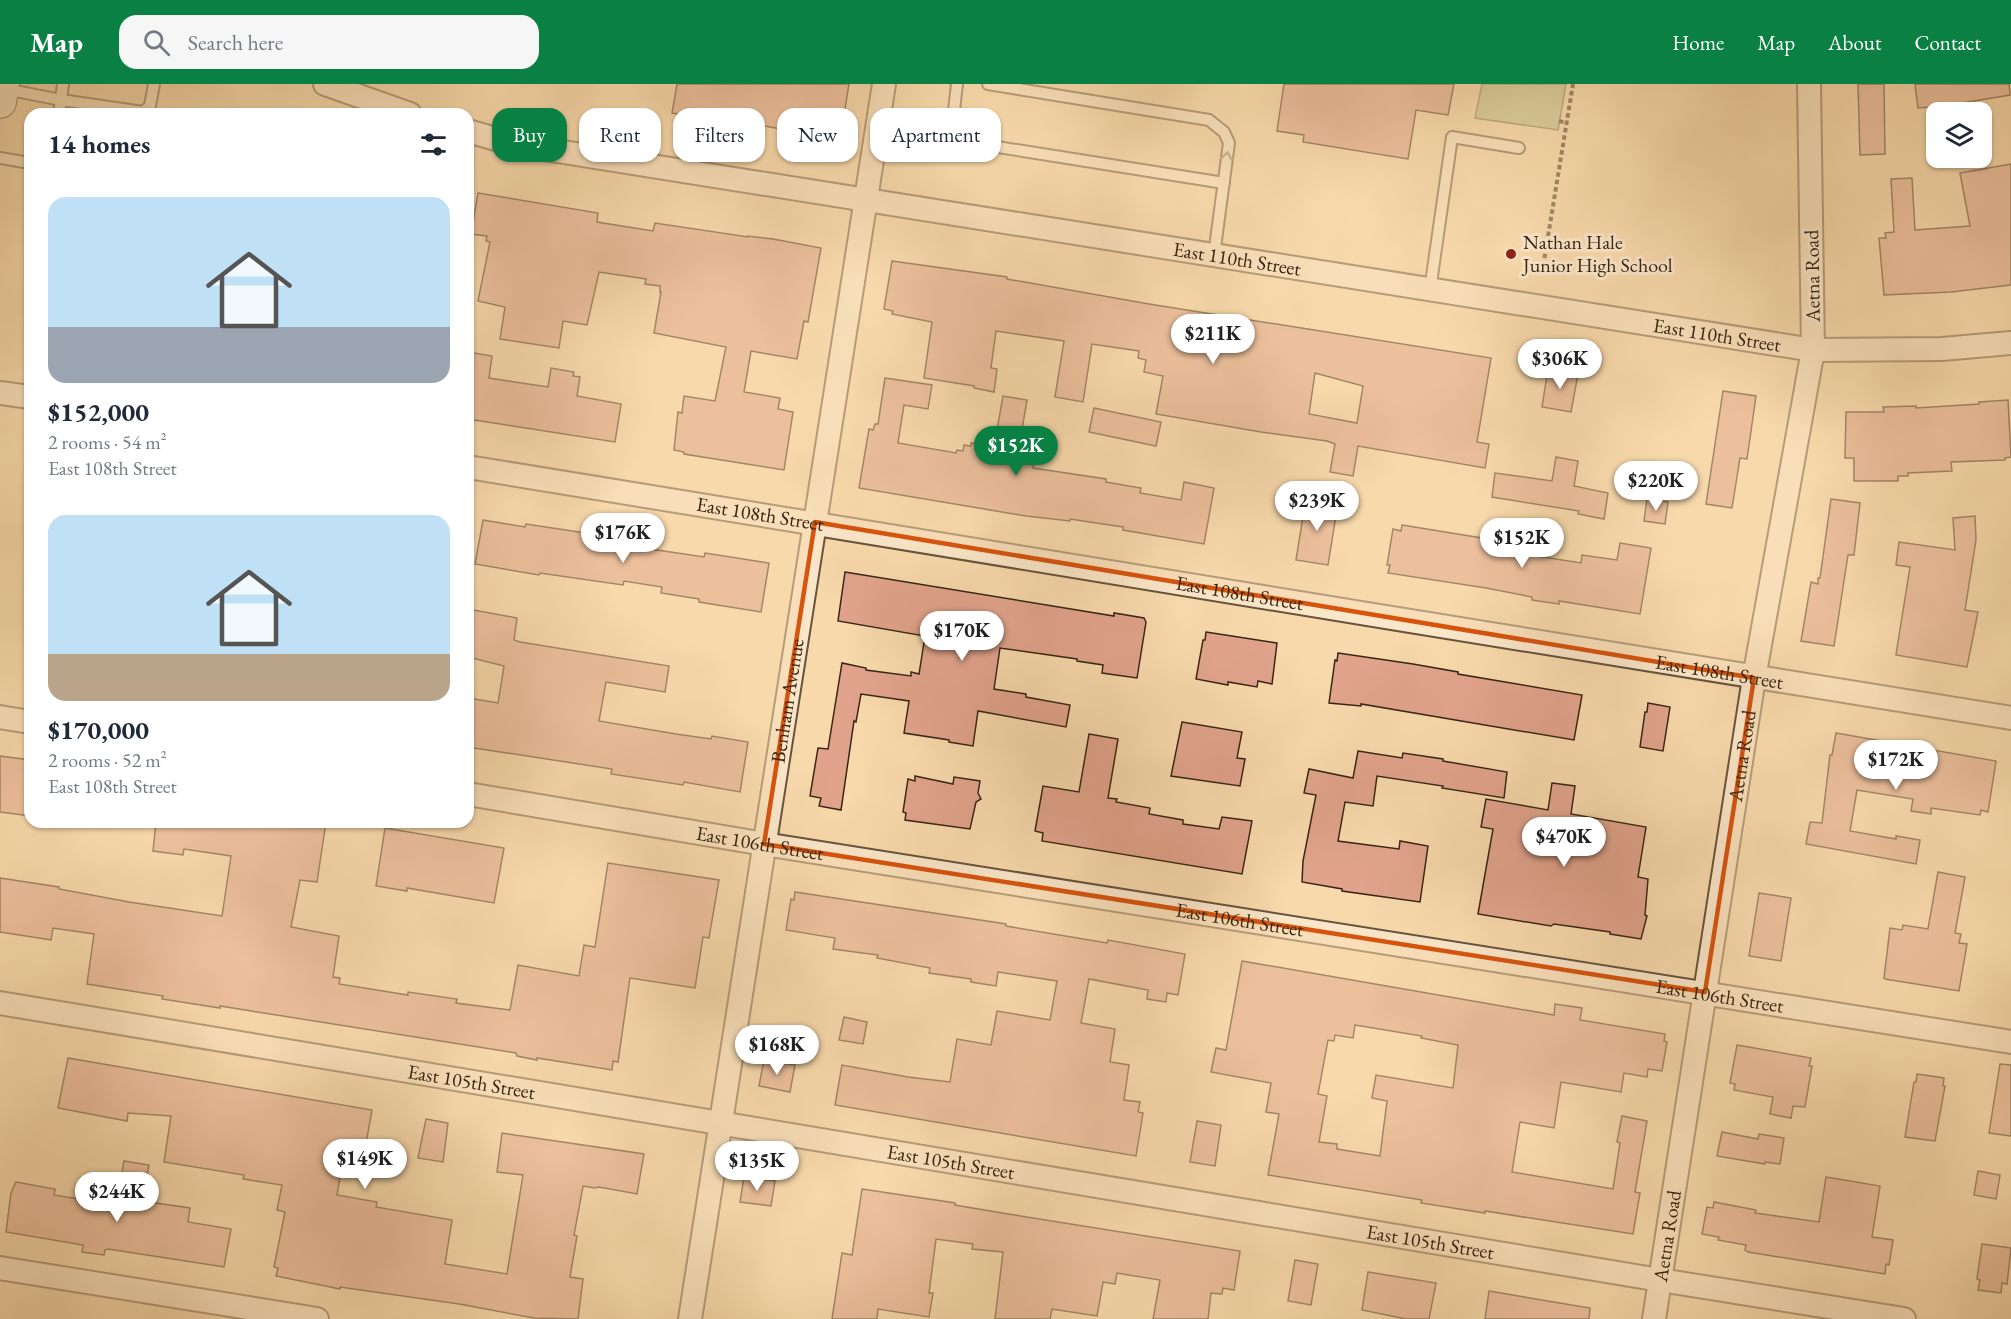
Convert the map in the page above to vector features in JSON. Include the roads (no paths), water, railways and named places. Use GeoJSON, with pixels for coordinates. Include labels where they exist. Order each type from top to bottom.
{"type":"FeatureCollection","features":[{"type":"Feature","properties":{"kind":"street"},"geometry":{"type":"LineString","coordinates":[[325,84],[393,108]]}},
{"type":"Feature","properties":{"kind":"street","name":"Benham Avenue"},"geometry":{"type":"LineString","coordinates":[[690,1319],[884,84]]}},
{"type":"Feature","properties":{"kind":"street","name":"Aetna Road"},"geometry":{"type":"LineString","coordinates":[[1654,1319],[1754,678],[1813,350],[1809,84]]}},
{"type":"Feature","properties":{"kind":"street","name":"East 110th Street"},"geometry":{"type":"LineString","coordinates":[[474,133],[513,144],[1813,350],[1942,349],[2011,343]]}},
{"type":"Feature","properties":{"kind":"street"},"geometry":{"type":"LineString","coordinates":[[0,393],[24,397]]}},
{"type":"Feature","properties":{"kind":"street","name":"East 108th Street"},"geometry":{"type":"LineString","coordinates":[[474,468],[2011,718]]}},
{"type":"Feature","properties":{"kind":"street"},"geometry":{"type":"LineString","coordinates":[[0,717],[24,721]]}},
{"type":"Feature","properties":{"kind":"street","name":"East 106th Street"},"geometry":{"type":"LineString","coordinates":[[474,795],[764,844],[2011,1042]]}},
{"type":"Feature","properties":{"kind":"street","name":"East 105th Street"},"geometry":{"type":"LineString","coordinates":[[0,1003],[1904,1319]]}},
{"type":"Feature","properties":{"kind":"street"},"geometry":{"type":"LineString","coordinates":[[0,1268],[317,1319]]}},
{"type":"Feature","properties":{"kind":"lane"},"geometry":{"type":"LineString","coordinates":[[59,108],[63,84]]}},
{"type":"Feature","properties":{"kind":"lane"},"geometry":{"type":"LineString","coordinates":[[148,108],[154,84]]}},
{"type":"Feature","properties":{"kind":"lane"},"geometry":{"type":"LineString","coordinates":[[957,84],[952,128],[960,141],[1224,183]]}},
{"type":"Feature","properties":{"kind":"lane"},"geometry":{"type":"LineString","coordinates":[[988,84],[1209,120],[1224,132],[1229,143],[1214,255]]}},
{"type":"Feature","properties":{"kind":"lane"},"geometry":{"type":"LineString","coordinates":[[2,91],[116,108]]}},
{"type":"Feature","properties":{"kind":"lane"},"geometry":{"type":"LineString","coordinates":[[1430,290],[1452,137],[1520,148]]}},
{"type":"Feature","properties":{"kind":"lane"},"geometry":{"type":"LineString","coordinates":[[0,158],[24,162]]}},
{"type":"Feature","properties":{"kind":"place","name":"Nathan Hale Junior High School"},"geometry":{"type":"Point","coordinates":[1511,254]}}]}
